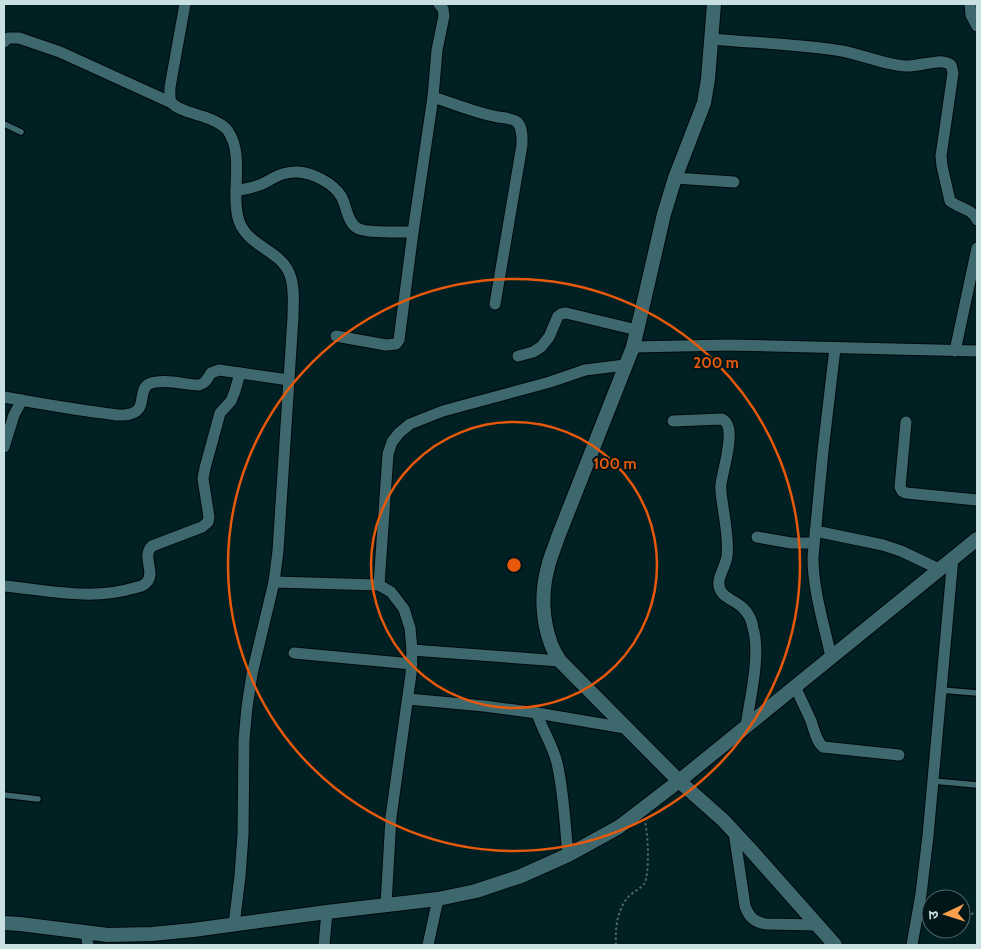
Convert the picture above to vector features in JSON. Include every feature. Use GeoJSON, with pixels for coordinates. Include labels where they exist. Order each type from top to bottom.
{"type":"FeatureCollection","features":[{"type":"Feature","properties":{"kind":"street"},"geometry":{"type":"LineString","coordinates":[[172,103],[169,96],[170,86],[185,4]]}},
{"type":"Feature","properties":{"kind":"street"},"geometry":{"type":"LineString","coordinates":[[336,336],[386,345],[396,344],[399,340],[433,97],[437,50],[444,16],[443,9],[439,4]]}},
{"type":"Feature","properties":{"kind":"street"},"geometry":{"type":"LineString","coordinates":[[714,4],[708,79],[704,103],[675,178],[664,214],[633,347],[548,567],[543,605],[545,625],[551,646],[560,662],[678,780],[714,811],[835,945]]}},
{"type":"Feature","properties":{"kind":"street"},"geometry":{"type":"LineString","coordinates":[[970,4],[971,15],[977,26]]}},
{"type":"Feature","properties":{"kind":"street"},"geometry":{"type":"LineString","coordinates":[[5,37],[19,38],[60,52],[180,108],[216,121],[227,129],[234,142],[239,220],[244,232],[252,241],[284,263],[291,276],[293,317],[278,551],[274,582],[252,674],[247,707],[244,740],[243,835],[234,925]]}},
{"type":"Feature","properties":{"kind":"street"},"geometry":{"type":"LineString","coordinates":[[712,39],[841,51],[896,65],[907,66],[948,62],[952,65],[953,73],[941,156],[942,166],[950,201],[968,209],[975,214],[977,220]]}},
{"type":"Feature","properties":{"kind":"street"},"geometry":{"type":"LineString","coordinates":[[433,97],[485,114],[516,121],[520,127],[522,145],[495,304]]}},
{"type":"Feature","properties":{"kind":"street"},"geometry":{"type":"LineString","coordinates":[[236,191],[256,186],[283,174],[298,172],[314,175],[328,183],[341,196],[351,224],[357,229],[413,232]]}},
{"type":"Feature","properties":{"kind":"street"},"geometry":{"type":"LineString","coordinates":[[675,178],[734,182]]}},
{"type":"Feature","properties":{"kind":"street"},"geometry":{"type":"LineString","coordinates":[[955,351],[977,248]]}},
{"type":"Feature","properties":{"kind":"street"},"geometry":{"type":"LineString","coordinates":[[518,356],[533,352],[542,347],[549,337],[558,316],[561,314],[566,313],[637,330]]}},
{"type":"Feature","properties":{"kind":"street"},"geometry":{"type":"LineString","coordinates":[[633,347],[728,345],[977,351]]}},
{"type":"Feature","properties":{"kind":"street"},"geometry":{"type":"LineString","coordinates":[[831,657],[813,571],[824,443],[835,348]]}},
{"type":"Feature","properties":{"kind":"street"},"geometry":{"type":"LineString","coordinates":[[379,586],[388,454],[392,442],[399,432],[410,424],[443,411],[550,382],[585,370],[626,365]]}},
{"type":"Feature","properties":{"kind":"street"},"geometry":{"type":"LineString","coordinates":[[4,397],[125,415],[137,411],[142,401],[144,389],[147,386],[160,382],[204,384],[211,373],[215,371],[289,380]]}},
{"type":"Feature","properties":{"kind":"street"},"geometry":{"type":"LineString","coordinates":[[4,586],[63,593],[108,594],[144,586],[150,577],[148,552],[152,546],[202,528],[208,522],[209,517],[203,479],[205,468],[220,413],[231,401],[240,374]]}},
{"type":"Feature","properties":{"kind":"street"},"geometry":{"type":"LineString","coordinates":[[4,447],[7,422],[22,400]]}},
{"type":"Feature","properties":{"kind":"street"},"geometry":{"type":"LineString","coordinates":[[673,421],[722,419],[728,425],[728,450],[721,484],[727,557],[719,584],[724,596],[742,607],[750,617],[754,628],[756,641],[755,661],[746,726]]}},
{"type":"Feature","properties":{"kind":"street"},"geometry":{"type":"LineString","coordinates":[[906,422],[900,487],[902,491],[906,494],[977,500]]}},
{"type":"Feature","properties":{"kind":"street"},"geometry":{"type":"LineString","coordinates":[[757,537],[791,543],[815,537],[883,545],[902,551],[939,568]]}},
{"type":"Feature","properties":{"kind":"street"},"geometry":{"type":"LineString","coordinates":[[4,923],[20,924],[87,939],[108,935],[152,934],[438,899],[521,876],[568,856],[619,827],[642,810],[977,538]]}},
{"type":"Feature","properties":{"kind":"street"},"geometry":{"type":"LineString","coordinates":[[912,945],[921,894],[933,781],[953,557]]}},
{"type":"Feature","properties":{"kind":"street"},"geometry":{"type":"LineString","coordinates":[[274,582],[379,586],[391,592],[404,608],[410,628],[412,664],[391,817],[386,905]]}},
{"type":"Feature","properties":{"kind":"street"},"geometry":{"type":"LineString","coordinates":[[412,650],[560,662]]}},
{"type":"Feature","properties":{"kind":"street"},"geometry":{"type":"LineString","coordinates":[[294,653],[412,664]]}},
{"type":"Feature","properties":{"kind":"street"},"geometry":{"type":"LineString","coordinates":[[795,686],[823,747],[899,755]]}},
{"type":"Feature","properties":{"kind":"street"},"geometry":{"type":"LineString","coordinates":[[408,699],[537,713],[625,728]]}},
{"type":"Feature","properties":{"kind":"street"},"geometry":{"type":"LineString","coordinates":[[537,713],[557,762],[568,856]]}},
{"type":"Feature","properties":{"kind":"street"},"geometry":{"type":"LineString","coordinates":[[734,832],[745,906],[751,918],[766,924],[818,925]]}},
{"type":"Feature","properties":{"kind":"street"},"geometry":{"type":"LineString","coordinates":[[428,945],[438,899]]}},
{"type":"Feature","properties":{"kind":"street"},"geometry":{"type":"LineString","coordinates":[[324,945],[327,912]]}},
{"type":"Feature","properties":{"kind":"lane"},"geometry":{"type":"LineString","coordinates":[[4,124],[21,132]]}},
{"type":"Feature","properties":{"kind":"lane"},"geometry":{"type":"LineString","coordinates":[[941,690],[977,693]]}},
{"type":"Feature","properties":{"kind":"lane"},"geometry":{"type":"LineString","coordinates":[[933,781],[977,785]]}},
{"type":"Feature","properties":{"kind":"lane"},"geometry":{"type":"LineString","coordinates":[[4,796],[38,799]]}},
{"type":"Feature","properties":{"kind":"path"},"geometry":{"type":"LineString","coordinates":[[616,945],[616,922],[619,912],[630,895],[644,883],[647,877],[648,843],[642,810]]}}]}
